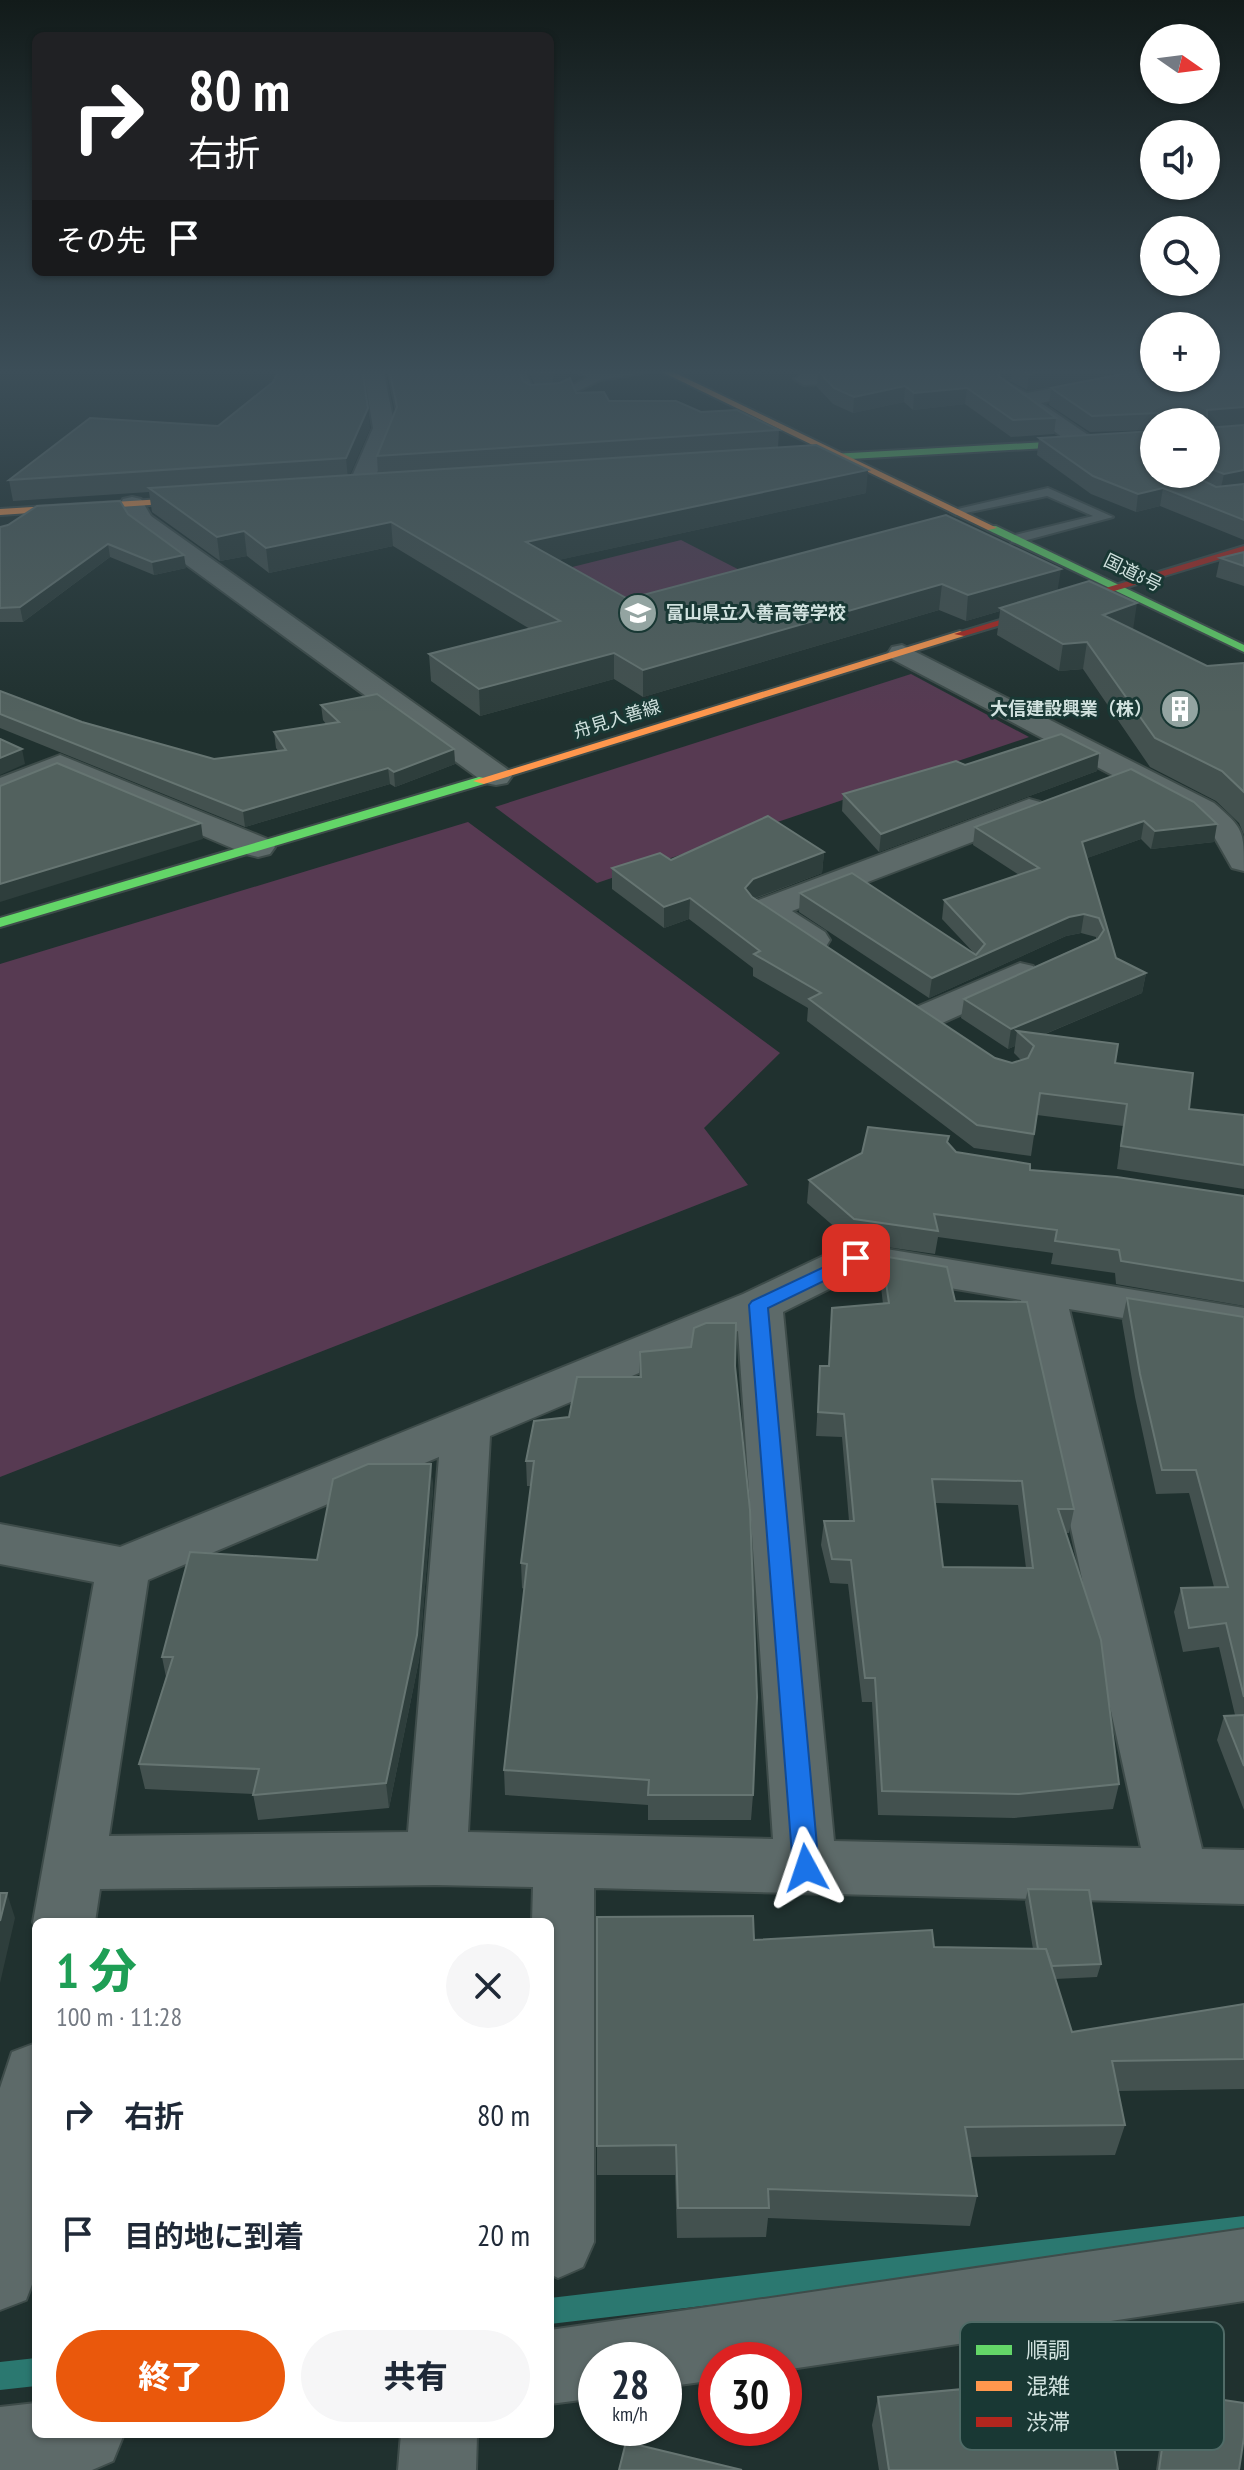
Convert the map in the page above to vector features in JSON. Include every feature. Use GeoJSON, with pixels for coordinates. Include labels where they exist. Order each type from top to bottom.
{"type":"FeatureCollection","features":[{"type":"Feature","properties":{"kind":"main road","name":"国道8号"},"geometry":{"type":"LineString","coordinates":[[899,483],[1244,649]]}},
{"type":"Feature","properties":{"kind":"main road","name":"国道8号"},"geometry":{"type":"LineString","coordinates":[[969,492],[1082,543]]}},
{"type":"Feature","properties":{"kind":"main road"},"geometry":{"type":"LineString","coordinates":[[0,512],[221,498]]}},
{"type":"Feature","properties":{"kind":"main road","name":"舟見入善線"},"geometry":{"type":"LineString","coordinates":[[0,923],[1244,549]]}},
{"type":"Feature","properties":{"kind":"main road","name":"国道8号"},"geometry":{"type":"LineString","coordinates":[[1125,563],[1179,588]]}},
{"type":"Feature","properties":{"kind":"street"},"geometry":{"type":"LineString","coordinates":[[360,488],[362,483]]}},
{"type":"Feature","properties":{"kind":"street"},"geometry":{"type":"LineString","coordinates":[[132,504],[141,520],[496,776]]}},
{"type":"Feature","properties":{"kind":"street"},"geometry":{"type":"LineString","coordinates":[[0,531],[32,510]]}},
{"type":"Feature","properties":{"kind":"street"},"geometry":{"type":"LineString","coordinates":[[902,653],[1203,810],[1225,827],[1244,861]]}},
{"type":"Feature","properties":{"kind":"street"},"geometry":{"type":"LineString","coordinates":[[24,749],[258,847]]}},
{"type":"Feature","properties":{"kind":"street"},"geometry":{"type":"LineString","coordinates":[[0,790],[60,764]]}},
{"type":"Feature","properties":{"kind":"street"},"geometry":{"type":"LineString","coordinates":[[840,958],[765,909],[1129,772]]}},
{"type":"Feature","properties":{"kind":"street"},"geometry":{"type":"LineString","coordinates":[[962,1040],[915,1008],[1052,959]]}},
{"type":"Feature","properties":{"kind":"street"},"geometry":{"type":"LineString","coordinates":[[0,1544],[123,1568],[759,1305],[856,1258],[1244,1323]]}},
{"type":"Feature","properties":{"kind":"street"},"geometry":{"type":"LineString","coordinates":[[1042,1291],[1178,1875]]}},
{"type":"Feature","properties":{"kind":"street"},"geometry":{"type":"LineString","coordinates":[[759,1305],[806,1868]]}},
{"type":"Feature","properties":{"kind":"street"},"geometry":{"type":"LineString","coordinates":[[436,1858],[466,1426]]}},
{"type":"Feature","properties":{"kind":"street"},"geometry":{"type":"LineString","coordinates":[[65,1918],[123,1568]]}},
{"type":"Feature","properties":{"kind":"street"},"geometry":{"type":"LineString","coordinates":[[74,1863],[436,1858],[1244,1877]]}},
{"type":"Feature","properties":{"kind":"street"},"geometry":{"type":"LineString","coordinates":[[558,2242],[564,1861]]}},
{"type":"Feature","properties":{"kind":"street"},"geometry":{"type":"LineString","coordinates":[[0,2274],[32,2097]]}},
{"type":"Feature","properties":{"kind":"street"},"geometry":{"type":"LineString","coordinates":[[554,2366],[1244,2265]]}},
{"type":"Feature","properties":{"kind":"street"},"geometry":{"type":"LineString","coordinates":[[0,2446],[57,2438]]}},
{"type":"Feature","properties":{"kind":"street"},"geometry":{"type":"LineString","coordinates":[[437,2470],[439,2438]]}},
{"type":"Feature","properties":{"kind":"lane"},"geometry":{"type":"LineString","coordinates":[[956,511],[1048,492],[1106,517],[1016,539]]}},
{"type":"Feature","properties":{"kind":"shaded area"},"geometry":{"type":"Polygon","coordinates":[[[681,540],[771,586],[643,633],[540,575],[681,540]]]}},
{"type":"Feature","properties":{"kind":"shaded area"},"geometry":{"type":"Polygon","coordinates":[[[911,674],[1029,737],[597,883],[495,807],[911,674]]]}},
{"type":"Feature","properties":{"kind":"shaded area"},"geometry":{"type":"Polygon","coordinates":[[[468,822],[780,1053],[704,1128],[748,1185],[0,1477],[0,964],[468,822]]]}},
{"type":"Feature","properties":{"kind":"building"},"geometry":{"type":"Polygon","coordinates":[[[222,483],[805,483],[526,542],[628,599],[946,515],[1061,569],[968,595],[942,584],[643,670],[614,653],[479,689],[429,654],[560,621],[391,522],[266,548],[244,531],[217,537],[149,488],[222,483]]]}},
{"type":"Feature","properties":{"kind":"building"},"geometry":{"type":"Polygon","coordinates":[[[1111,483],[1140,483],[1140,488],[1163,488],[1138,494],[1111,483]]]}},
{"type":"Feature","properties":{"kind":"building"},"geometry":{"type":"Polygon","coordinates":[[[1244,484],[1244,520],[1163,488],[1220,488],[1244,484]]]}},
{"type":"Feature","properties":{"kind":"building"},"geometry":{"type":"Polygon","coordinates":[[[120,501],[128,514],[184,555],[152,562],[108,544],[20,607],[0,608],[0,527],[37,506],[120,501]]]}},
{"type":"Feature","properties":{"kind":"building"},"geometry":{"type":"Polygon","coordinates":[[[1244,552],[1244,566],[1220,558],[1244,552]]]}},
{"type":"Feature","properties":{"kind":"building"},"geometry":{"type":"Polygon","coordinates":[[[1089,581],[1137,603],[1103,615],[1207,666],[1244,663],[1244,792],[1222,771],[1155,738],[1087,642],[1063,644],[1000,608],[1089,581]]]}},
{"type":"Feature","properties":{"kind":"building"},"geometry":{"type":"Polygon","coordinates":[[[0,691],[82,722],[214,759],[286,750],[274,732],[339,722],[321,705],[377,694],[454,749],[394,772],[388,768],[243,811],[0,714],[0,691]]]}},
{"type":"Feature","properties":{"kind":"building"},"geometry":{"type":"Polygon","coordinates":[[[1061,734],[1099,753],[881,834],[843,794],[956,761],[965,765],[1061,734]]]}},
{"type":"Feature","properties":{"kind":"building"},"geometry":{"type":"Polygon","coordinates":[[[0,739],[22,749],[0,758],[0,739]]]}},
{"type":"Feature","properties":{"kind":"building"},"geometry":{"type":"Polygon","coordinates":[[[57,763],[201,823],[0,884],[0,786],[57,763]]]}},
{"type":"Feature","properties":{"kind":"building"},"geometry":{"type":"Polygon","coordinates":[[[1131,769],[1194,802],[1217,824],[1155,831],[1144,821],[1082,842],[1116,958],[1146,973],[1011,1029],[964,999],[1098,939],[1104,930],[1099,918],[1084,914],[1069,917],[932,978],[800,893],[852,873],[976,955],[985,944],[944,900],[1039,868],[975,827],[1131,769]]]}},
{"type":"Feature","properties":{"kind":"building"},"geometry":{"type":"Polygon","coordinates":[[[768,816],[824,852],[753,879],[745,888],[752,897],[995,1058],[1012,1063],[1028,1058],[1034,1046],[1017,1031],[1118,1044],[1115,1063],[1193,1073],[1189,1109],[1244,1115],[1244,1165],[1121,1146],[1127,1104],[1040,1093],[1034,1134],[977,1125],[809,999],[821,993],[754,954],[760,951],[690,898],[664,907],[612,868],[660,853],[671,860],[768,816]]]}},
{"type":"Feature","properties":{"kind":"building"},"geometry":{"type":"Polygon","coordinates":[[[868,1127],[949,1136],[947,1142],[956,1152],[1030,1164],[1030,1170],[1117,1177],[1244,1196],[1244,1281],[1121,1261],[1119,1250],[1055,1241],[1057,1230],[934,1214],[938,1231],[854,1219],[809,1180],[862,1153],[868,1127]]]}},
{"type":"Feature","properties":{"kind":"building"},"geometry":{"type":"Polygon","coordinates":[[[882,1256],[947,1267],[955,1301],[1027,1302],[1074,1509],[1058,1509],[1101,1640],[1119,1784],[1019,1794],[882,1791],[875,1678],[865,1678],[851,1560],[832,1559],[824,1521],[854,1521],[844,1414],[818,1412],[820,1366],[829,1366],[832,1308],[889,1303],[882,1256]],[[932,1479],[943,1567],[1033,1568],[1022,1481],[932,1479]]]}},
{"type":"Feature","properties":{"kind":"building"},"geometry":{"type":"Polygon","coordinates":[[[1127,1298],[1244,1317],[1244,1697],[1226,1623],[1189,1628],[1181,1588],[1228,1587],[1196,1470],[1162,1470],[1140,1374],[1127,1298]]]}},
{"type":"Feature","properties":{"kind":"building"},"geometry":{"type":"Polygon","coordinates":[[[706,1323],[736,1323],[735,1366],[750,1510],[757,1697],[753,1795],[648,1795],[649,1780],[504,1770],[527,1564],[521,1563],[534,1461],[526,1461],[534,1421],[569,1417],[577,1377],[641,1377],[640,1352],[691,1347],[694,1328],[706,1323]]]}},
{"type":"Feature","properties":{"kind":"building"},"geometry":{"type":"Polygon","coordinates":[[[368,1464],[431,1464],[417,1635],[386,1783],[253,1795],[259,1769],[139,1764],[173,1657],[162,1657],[190,1552],[317,1560],[333,1479],[368,1464]]]}},
{"type":"Feature","properties":{"kind":"building"},"geometry":{"type":"Polygon","coordinates":[[[1244,1715],[1244,1766],[1224,1716],[1244,1715]]]}},
{"type":"Feature","properties":{"kind":"building"},"geometry":{"type":"Polygon","coordinates":[[[1028,1889],[1089,1890],[1101,1964],[1052,1966],[1046,1949],[1038,1949],[1028,1889]]]}},
{"type":"Feature","properties":{"kind":"building"},"geometry":{"type":"Polygon","coordinates":[[[0,1893],[7,1893],[0,1921],[0,1893]]]}},
{"type":"Feature","properties":{"kind":"building"},"geometry":{"type":"Polygon","coordinates":[[[753,1916],[754,1940],[932,1930],[934,1947],[1046,1949],[1072,2032],[1244,2004],[1244,2059],[1112,2061],[1125,2125],[965,2127],[977,2196],[768,2189],[769,2208],[678,2208],[676,2145],[597,2146],[597,1917],[753,1916]]]}},
{"type":"Feature","properties":{"kind":"building"},"geometry":{"type":"Polygon","coordinates":[[[960,2389],[960,2450],[1115,2450],[1118,2470],[889,2470],[878,2397],[960,2389]]]}},
{"type":"Feature","properties":{"kind":"building"},"geometry":{"type":"Polygon","coordinates":[[[1224,2400],[1244,2403],[1244,2437],[1239,2470],[1159,2470],[1162,2450],[1224,2450],[1224,2400]]]}},
{"type":"Feature","properties":{"kind":"building"},"geometry":{"type":"Polygon","coordinates":[[[625,2446],[643,2446],[742,2470],[619,2470],[625,2446]]]}},
{"type":"Feature","properties":{"kind":"waterway"},"geometry":{"type":"LineString","coordinates":[[554,2311],[1244,2229]]}},
{"type":"Feature","properties":{"kind":"waterway"},"geometry":{"type":"LineString","coordinates":[[0,2376],[32,2372]]}},
{"type":"Feature","properties":{"kind":"traffic: fast"},"geometry":{"type":"LineString","coordinates":[[992,528],[1244,649]]}},
{"type":"Feature","properties":{"kind":"traffic: fast"},"geometry":{"type":"LineString","coordinates":[[0,923],[479,781]]}},
{"type":"Feature","properties":{"kind":"traffic: slow"},"geometry":{"type":"LineString","coordinates":[[899,483],[992,528]]}},
{"type":"Feature","properties":{"kind":"traffic: slow"},"geometry":{"type":"LineString","coordinates":[[0,512],[209,498]]}},
{"type":"Feature","properties":{"kind":"traffic: slow"},"geometry":{"type":"LineString","coordinates":[[479,781],[960,634]]}},
{"type":"Feature","properties":{"kind":"traffic: jam"},"geometry":{"type":"LineString","coordinates":[[960,634],[1244,549]]}},
{"type":"Feature","properties":{"kind":"place","name":"富山県立入善高等学校"},"geometry":{"type":"Point","coordinates":[638,613]}},
{"type":"Feature","properties":{"kind":"place","name":"大信建設興業（株）"},"geometry":{"type":"Point","coordinates":[1180,709]}},
{"type":"Feature","properties":{"kind":"route"},"geometry":{"type":"LineString","coordinates":[[806,1868],[759,1305],[856,1258]]}}]}
